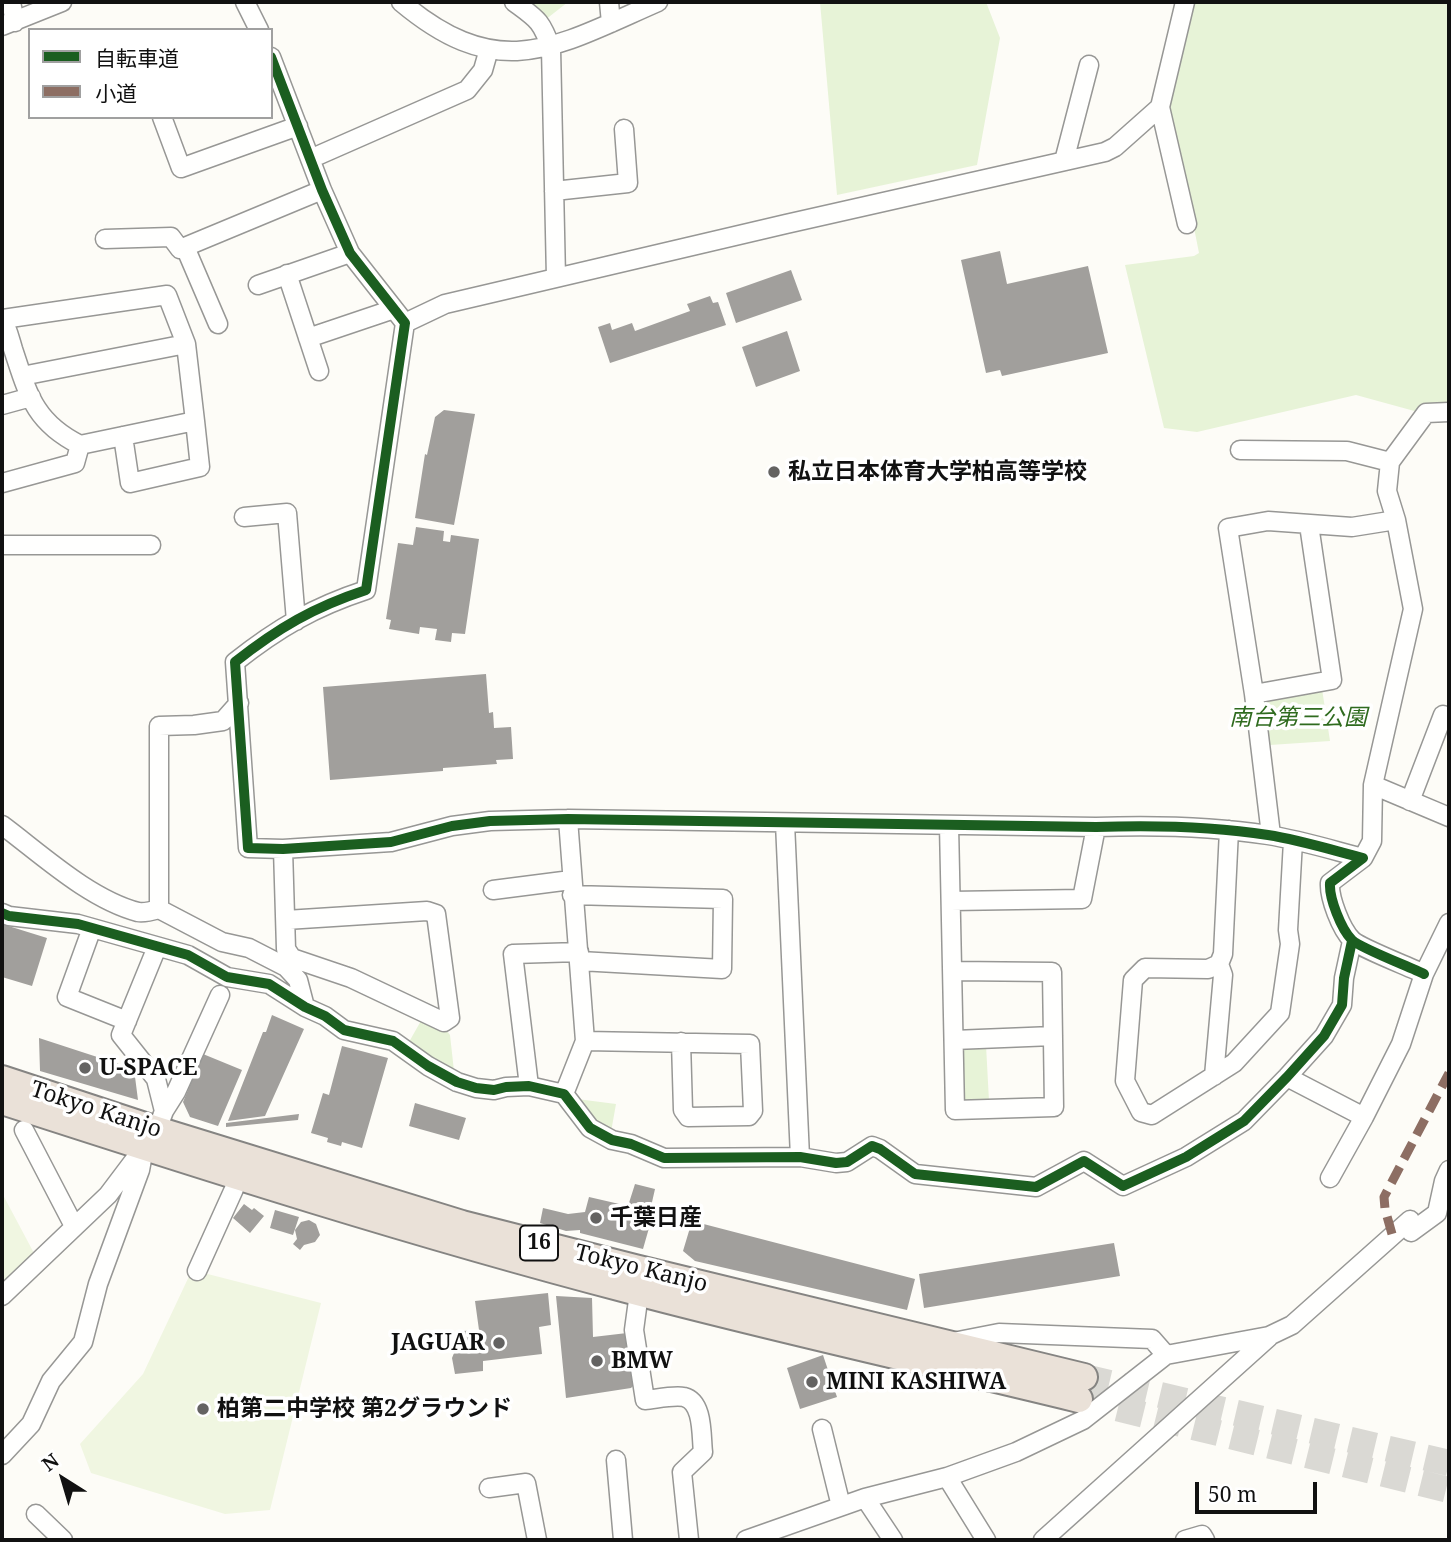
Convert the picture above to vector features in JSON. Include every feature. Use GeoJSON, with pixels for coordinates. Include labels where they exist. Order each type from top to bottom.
{"type":"FeatureCollection","features":[{"type":"Feature","properties":{"kind":"highway","name":"Tokyo Kanjo"},"geometry":{"type":"LineString","coordinates":[[2,1079],[463,1224],[649,1272],[946,1343],[1082,1388],[639,1293],[325,1204],[155,1129],[2,1101]]}},
{"type":"Feature","properties":{"kind":"street"},"geometry":{"type":"LineString","coordinates":[[11,2],[8,24],[62,2]]}},
{"type":"Feature","properties":{"kind":"street"},"geometry":{"type":"LineString","coordinates":[[245,2],[258,28]]}},
{"type":"Feature","properties":{"kind":"street"},"geometry":{"type":"LineString","coordinates":[[401,2],[446,35],[469,45],[519,52],[551,48],[658,2]]}},
{"type":"Feature","properties":{"kind":"street"},"geometry":{"type":"LineString","coordinates":[[515,2],[543,26],[551,48],[556,278]]}},
{"type":"Feature","properties":{"kind":"street"},"geometry":{"type":"LineString","coordinates":[[609,2],[611,23]]}},
{"type":"Feature","properties":{"kind":"street"},"geometry":{"type":"LineString","coordinates":[[1185,2],[1160,107],[1187,224]]}},
{"type":"Feature","properties":{"kind":"street"},"geometry":{"type":"LineString","coordinates":[[310,159],[467,90],[482,70],[489,49]]}},
{"type":"Feature","properties":{"kind":"street"},"geometry":{"type":"LineString","coordinates":[[1064,161],[1089,65]]}},
{"type":"Feature","properties":{"kind":"street"},"geometry":{"type":"LineString","coordinates":[[273,66],[350,253],[399,316],[366,590],[326,604],[261,642],[235,662],[248,848],[283,849],[391,842],[452,826],[491,821],[568,819],[1096,827],[1159,825],[1271,835],[1363,858]]}},
{"type":"Feature","properties":{"kind":"street"},"geometry":{"type":"LineString","coordinates":[[308,338],[1105,152],[1115,147],[1160,107]]}},
{"type":"Feature","properties":{"kind":"street"},"geometry":{"type":"LineString","coordinates":[[163,119],[181,168],[299,126]]}},
{"type":"Feature","properties":{"kind":"street"},"geometry":{"type":"LineString","coordinates":[[554,191],[628,183],[624,129]]}},
{"type":"Feature","properties":{"kind":"street"},"geometry":{"type":"LineString","coordinates":[[105,239],[171,237],[180,248],[185,247],[322,190]]}},
{"type":"Feature","properties":{"kind":"street"},"geometry":{"type":"LineString","coordinates":[[185,247],[218,324]]}},
{"type":"Feature","properties":{"kind":"street"},"geometry":{"type":"LineString","coordinates":[[258,285],[350,253]]}},
{"type":"Feature","properties":{"kind":"street"},"geometry":{"type":"LineString","coordinates":[[287,274],[319,371]]}},
{"type":"Feature","properties":{"kind":"street"},"geometry":{"type":"LineString","coordinates":[[123,436],[130,482],[200,467],[195,421],[186,344],[167,295],[3,319],[22,376],[41,417],[80,445],[123,436],[195,421]]}},
{"type":"Feature","properties":{"kind":"street"},"geometry":{"type":"LineString","coordinates":[[22,376],[186,344]]}},
{"type":"Feature","properties":{"kind":"street"},"geometry":{"type":"LineString","coordinates":[[2,405],[31,397]]}},
{"type":"Feature","properties":{"kind":"street"},"geometry":{"type":"LineString","coordinates":[[1423,974],[1352,941],[1329,896],[1330,883],[1363,858],[1372,841],[1373,785],[1413,610],[1396,520],[1387,491],[1390,462],[1426,413],[1449,412]]}},
{"type":"Feature","properties":{"kind":"street"},"geometry":{"type":"LineString","coordinates":[[2,483],[75,463],[80,445]]}},
{"type":"Feature","properties":{"kind":"street"},"geometry":{"type":"LineString","coordinates":[[1240,450],[1347,452],[1390,462]]}},
{"type":"Feature","properties":{"kind":"street"},"geometry":{"type":"LineString","coordinates":[[244,517],[287,513],[296,621]]}},
{"type":"Feature","properties":{"kind":"street"},"geometry":{"type":"LineString","coordinates":[[1271,835],[1254,694],[1228,528],[1268,521],[1352,527],[1396,520]]}},
{"type":"Feature","properties":{"kind":"street"},"geometry":{"type":"LineString","coordinates":[[1254,694],[1332,680],[1309,525]]}},
{"type":"Feature","properties":{"kind":"street"},"geometry":{"type":"LineString","coordinates":[[2,545],[151,545]]}},
{"type":"Feature","properties":{"kind":"street"},"geometry":{"type":"LineString","coordinates":[[159,909],[159,726],[223,721],[239,703]]}},
{"type":"Feature","properties":{"kind":"street"},"geometry":{"type":"LineString","coordinates":[[1410,801],[1443,715]]}},
{"type":"Feature","properties":{"kind":"street"},"geometry":{"type":"LineString","coordinates":[[1373,785],[1449,817]]}},
{"type":"Feature","properties":{"kind":"street"},"geometry":{"type":"LineString","coordinates":[[564,1094],[584,1041],[568,819]]}},
{"type":"Feature","properties":{"kind":"street"},"geometry":{"type":"LineString","coordinates":[[785,823],[800,1157]]}},
{"type":"Feature","properties":{"kind":"street"},"geometry":{"type":"LineString","coordinates":[[2,825],[72,877],[112,902],[141,913],[159,909],[222,942],[248,948],[286,967],[298,980],[304,1007]]}},
{"type":"Feature","properties":{"kind":"street"},"geometry":{"type":"LineString","coordinates":[[949,825],[954,971],[954,1110],[1054,1107],[1052,972],[954,971]]}},
{"type":"Feature","properties":{"kind":"street"},"geometry":{"type":"LineString","coordinates":[[951,901],[1082,899],[1096,827]]}},
{"type":"Feature","properties":{"kind":"street"},"geometry":{"type":"LineString","coordinates":[[1214,1076],[1223,975],[1219,964],[1223,954],[1229,830]]}},
{"type":"Feature","properties":{"kind":"street"},"geometry":{"type":"LineString","coordinates":[[1219,964],[1208,969],[1145,968],[1133,980],[1125,1082],[1141,1112],[1152,1115],[1234,1063],[1280,1013],[1290,944],[1288,930],[1293,841]]}},
{"type":"Feature","properties":{"kind":"street"},"geometry":{"type":"LineString","coordinates":[[283,849],[286,949],[292,958],[351,978],[444,1022],[450,1018],[436,914],[427,911],[286,920]]}},
{"type":"Feature","properties":{"kind":"street"},"geometry":{"type":"LineString","coordinates":[[493,890],[571,887],[723,900],[722,969],[579,956],[513,954],[529,1086]]}},
{"type":"Feature","properties":{"kind":"street"},"geometry":{"type":"LineString","coordinates":[[2,913],[78,924],[188,954],[227,977],[269,984],[344,1030],[393,1041],[428,1066],[457,1082],[494,1090],[529,1086],[564,1094],[590,1128],[612,1140],[631,1144],[664,1158],[800,1157],[836,1163],[847,1162],[872,1146],[915,1174],[1036,1187],[1084,1161],[1123,1186],[1186,1157],[1244,1121],[1324,1035],[1342,1005],[1344,978],[1352,941]]}},
{"type":"Feature","properties":{"kind":"street"},"geometry":{"type":"LineString","coordinates":[[1330,1178],[1401,1044],[1423,974],[1449,923]]}},
{"type":"Feature","properties":{"kind":"street"},"geometry":{"type":"LineString","coordinates":[[92,928],[67,997],[127,1020]]}},
{"type":"Feature","properties":{"kind":"street"},"geometry":{"type":"LineString","coordinates":[[2,1455],[31,1424],[51,1381],[83,1342],[98,1284],[155,1129],[156,1079],[121,1035],[157,947]]}},
{"type":"Feature","properties":{"kind":"street"},"geometry":{"type":"LineString","coordinates":[[2,1296],[108,1195],[155,1129],[176,1092],[219,995]]}},
{"type":"Feature","properties":{"kind":"street"},"geometry":{"type":"LineString","coordinates":[[954,1040],[1053,1036]]}},
{"type":"Feature","properties":{"kind":"street"},"geometry":{"type":"LineString","coordinates":[[584,1041],[681,1042],[750,1044],[753,1111],[749,1116],[688,1117],[683,1110],[681,1042]]}},
{"type":"Feature","properties":{"kind":"street"},"geometry":{"type":"LineString","coordinates":[[1287,1077],[1364,1117]]}},
{"type":"Feature","properties":{"kind":"street"},"geometry":{"type":"LineString","coordinates":[[24,1130],[74,1226]]}},
{"type":"Feature","properties":{"kind":"street"},"geometry":{"type":"LineString","coordinates":[[746,1540],[794,1533],[841,1506],[947,1477],[1016,1452],[1083,1420],[1166,1355],[1269,1336],[1292,1325],[1410,1220],[1411,1232],[1437,1213],[1449,1170]]}},
{"type":"Feature","properties":{"kind":"street"},"geometry":{"type":"LineString","coordinates":[[197,1271],[234,1189]]}},
{"type":"Feature","properties":{"kind":"street"},"geometry":{"type":"LineString","coordinates":[[639,1293],[634,1330],[645,1400],[685,1397],[694,1403],[699,1412],[703,1452],[682,1472],[689,1540]]}},
{"type":"Feature","properties":{"kind":"street"},"geometry":{"type":"LineString","coordinates":[[946,1343],[999,1333],[1152,1339],[1166,1355]]}},
{"type":"Feature","properties":{"kind":"street"},"geometry":{"type":"LineString","coordinates":[[1043,1540],[1269,1336]]}},
{"type":"Feature","properties":{"kind":"street"},"geometry":{"type":"LineString","coordinates":[[822,1429],[841,1506]]}},
{"type":"Feature","properties":{"kind":"street"},"geometry":{"type":"LineString","coordinates":[[616,1460],[623,1540]]}},
{"type":"Feature","properties":{"kind":"street"},"geometry":{"type":"LineString","coordinates":[[947,1477],[986,1540]]}},
{"type":"Feature","properties":{"kind":"street"},"geometry":{"type":"LineString","coordinates":[[489,1488],[526,1483],[537,1540]]}},
{"type":"Feature","properties":{"kind":"street"},"geometry":{"type":"LineString","coordinates":[[865,1498],[892,1540]]}},
{"type":"Feature","properties":{"kind":"street"},"geometry":{"type":"LineString","coordinates":[[36,1514],[63,1540]]}},
{"type":"Feature","properties":{"kind":"street"},"geometry":{"type":"LineString","coordinates":[[1185,1540],[1202,1535],[1205,1540]]}},
{"type":"Feature","properties":{"kind":"green space"},"geometry":{"type":"Polygon","coordinates":[[[531,2],[568,2],[545,20],[528,6],[531,2]]]}},
{"type":"Feature","properties":{"kind":"green space"},"geometry":{"type":"Polygon","coordinates":[[[820,2],[986,2],[1000,38],[977,165],[837,195],[820,2]]]}},
{"type":"Feature","properties":{"kind":"green space"},"geometry":{"type":"Polygon","coordinates":[[[1194,2],[1449,2],[1449,404],[1418,412],[1356,395],[1197,432],[1164,428],[1125,265],[1194,256],[1199,253],[1170,107],[1194,2]]]}},
{"type":"Feature","properties":{"kind":"green space","name":"南台第三公園"},"geometry":{"type":"Polygon","coordinates":[[[1322,689],[1330,741],[1270,745],[1263,703],[1267,698],[1322,689]]]}},
{"type":"Feature","properties":{"kind":"green space"},"geometry":{"type":"Polygon","coordinates":[[[422,1019],[450,1035],[454,1071],[433,1060],[409,1042],[422,1019]]]}},
{"type":"Feature","properties":{"kind":"green space"},"geometry":{"type":"Polygon","coordinates":[[[967,1045],[986,1045],[989,1101],[967,1102],[962,1096],[961,1050],[967,1045]]]}},
{"type":"Feature","properties":{"kind":"green space"},"geometry":{"type":"Polygon","coordinates":[[[577,1099],[616,1104],[611,1132],[595,1123],[577,1099]]]}},
{"type":"Feature","properties":{"kind":"green space"},"geometry":{"type":"Polygon","coordinates":[[[2,1193],[35,1255],[2,1287],[2,1193]]]}},
{"type":"Feature","properties":{"kind":"green space","name":"柏第二中学校 第2グラウンド"},"geometry":{"type":"Polygon","coordinates":[[[192,1270],[321,1303],[270,1510],[225,1514],[91,1473],[80,1444],[143,1374],[192,1270]]]}},
{"type":"Feature","properties":{"kind":"building"},"geometry":{"type":"Polygon","coordinates":[[[1000,251],[1007,284],[1088,266],[1108,353],[1002,376],[1000,370],[986,373],[961,260],[1000,251]]]}},
{"type":"Feature","properties":{"kind":"building"},"geometry":{"type":"Polygon","coordinates":[[[791,270],[802,300],[736,323],[726,293],[791,270]]]}},
{"type":"Feature","properties":{"kind":"building"},"geometry":{"type":"Polygon","coordinates":[[[710,296],[713,303],[718,302],[726,325],[610,363],[598,327],[610,323],[612,330],[632,323],[635,331],[690,311],[687,304],[710,296]]]}},
{"type":"Feature","properties":{"kind":"building"},"geometry":{"type":"Polygon","coordinates":[[[787,331],[800,371],[756,387],[742,347],[787,331]]]}},
{"type":"Feature","properties":{"kind":"building"},"geometry":{"type":"Polygon","coordinates":[[[444,410],[475,414],[454,525],[415,518],[425,454],[427,455],[435,417],[444,410]]]}},
{"type":"Feature","properties":{"kind":"building"},"geometry":{"type":"Polygon","coordinates":[[[416,527],[444,531],[443,541],[450,542],[451,535],[479,539],[465,634],[452,633],[451,642],[435,640],[437,629],[420,627],[419,634],[389,629],[391,620],[386,619],[398,543],[413,545],[416,527]]]}},
{"type":"Feature","properties":{"kind":"building"},"geometry":{"type":"Polygon","coordinates":[[[486,674],[489,713],[493,712],[494,728],[511,727],[513,759],[496,760],[497,764],[443,768],[443,771],[330,780],[323,687],[486,674]]]}},
{"type":"Feature","properties":{"kind":"building"},"geometry":{"type":"Polygon","coordinates":[[[2,924],[47,938],[32,986],[2,977],[2,924]]]}},
{"type":"Feature","properties":{"kind":"building"},"geometry":{"type":"Polygon","coordinates":[[[272,1015],[304,1029],[265,1116],[228,1121],[263,1032],[266,1032],[272,1015]]]}},
{"type":"Feature","properties":{"kind":"building","name":"U-SPACE"},"geometry":{"type":"Polygon","coordinates":[[[39,1038],[134,1069],[138,1100],[40,1071],[39,1038]]]}},
{"type":"Feature","properties":{"kind":"building"},"geometry":{"type":"Polygon","coordinates":[[[342,1046],[388,1058],[362,1148],[342,1142],[341,1146],[327,1142],[328,1138],[311,1133],[323,1093],[329,1095],[342,1046]]]}},
{"type":"Feature","properties":{"kind":"building"},"geometry":{"type":"Polygon","coordinates":[[[203,1054],[242,1070],[218,1126],[190,1117],[183,1102],[203,1054]]]}},
{"type":"Feature","properties":{"kind":"building"},"geometry":{"type":"Polygon","coordinates":[[[415,1103],[466,1118],[459,1140],[409,1126],[415,1103]]]}},
{"type":"Feature","properties":{"kind":"building"},"geometry":{"type":"Polygon","coordinates":[[[299,1114],[298,1120],[226,1127],[226,1123],[299,1114]]]}},
{"type":"Feature","properties":{"kind":"building","name":"千葉日産"},"geometry":{"type":"Polygon","coordinates":[[[635,1184],[655,1189],[650,1211],[653,1214],[643,1249],[580,1233],[580,1230],[566,1231],[540,1223],[543,1208],[568,1214],[585,1212],[589,1197],[628,1206],[635,1184]]]}},
{"type":"Feature","properties":{"kind":"building"},"geometry":{"type":"Polygon","coordinates":[[[244,1204],[264,1216],[250,1233],[233,1218],[244,1204]]]}},
{"type":"Feature","properties":{"kind":"building"},"geometry":{"type":"Polygon","coordinates":[[[275,1210],[299,1217],[293,1235],[270,1228],[275,1210]]]}},
{"type":"Feature","properties":{"kind":"building"},"geometry":{"type":"Polygon","coordinates":[[[309,1220],[316,1224],[320,1235],[315,1242],[304,1245],[300,1250],[293,1244],[297,1239],[295,1230],[301,1222],[309,1220]]]}},
{"type":"Feature","properties":{"kind":"building"},"geometry":{"type":"Polygon","coordinates":[[[692,1221],[915,1279],[907,1310],[695,1261],[683,1251],[692,1221]]]}},
{"type":"Feature","properties":{"kind":"building"},"geometry":{"type":"Polygon","coordinates":[[[1114,1243],[1120,1276],[924,1308],[919,1274],[1114,1243]]]}},
{"type":"Feature","properties":{"kind":"building","name":"JAGUAR"},"geometry":{"type":"Polygon","coordinates":[[[548,1293],[551,1325],[539,1327],[542,1354],[483,1361],[483,1371],[455,1374],[452,1358],[463,1331],[479,1330],[475,1301],[548,1293]]]}},
{"type":"Feature","properties":{"kind":"building","name":"BMW"},"geometry":{"type":"Polygon","coordinates":[[[556,1296],[592,1298],[593,1337],[627,1333],[635,1384],[631,1388],[566,1398],[556,1296]]]}},
{"type":"Feature","properties":{"kind":"building","name":"MINI KASHIWA"},"geometry":{"type":"Polygon","coordinates":[[[823,1355],[837,1397],[800,1409],[787,1368],[823,1355]]]}},
{"type":"Feature","properties":{"kind":"tunnel"},"geometry":{"type":"LineString","coordinates":[[1084,1377],[1449,1463]]}},
{"type":"Feature","properties":{"kind":"tunnel"},"geometry":{"type":"LineString","coordinates":[[1080,1399],[1449,1490]]}},
{"type":"Feature","properties":{"kind":"marked path"},"geometry":{"type":"LineString","coordinates":[[1392,1234],[1384,1197],[1449,1073]]}},
{"type":"Feature","properties":{"kind":"cycle path"},"geometry":{"type":"LineString","coordinates":[[273,62],[322,190],[350,253],[405,323],[366,590],[297,620],[235,662],[248,848],[283,849],[391,842],[452,826],[490,821],[568,819],[1161,826],[1247,832],[1304,842],[1363,858],[1330,883],[1334,905],[1344,929],[1357,943],[1424,974]]}},
{"type":"Feature","properties":{"kind":"cycle path"},"geometry":{"type":"LineString","coordinates":[[2,913],[78,924],[188,955],[227,977],[269,984],[344,1030],[393,1041],[428,1066],[457,1082],[494,1090],[529,1086],[564,1094],[590,1128],[612,1140],[631,1144],[664,1158],[800,1157],[836,1163],[847,1162],[872,1146],[915,1174],[1036,1187],[1084,1161],[1123,1186],[1186,1157],[1244,1121],[1324,1036],[1342,1005],[1344,978],[1352,941]]}},
{"type":"Feature","properties":{"kind":"place","name":"私立日本体育大学柏高等学校"},"geometry":{"type":"Point","coordinates":[774,472]}},
{"type":"Feature","properties":{"kind":"place","name":"U-SPACE"},"geometry":{"type":"Point","coordinates":[85,1068]}},
{"type":"Feature","properties":{"kind":"place","name":"千葉日産"},"geometry":{"type":"Point","coordinates":[596,1218]}},
{"type":"Feature","properties":{"kind":"place","name":"JAGUAR"},"geometry":{"type":"Point","coordinates":[499,1343]}},
{"type":"Feature","properties":{"kind":"place","name":"BMW"},"geometry":{"type":"Point","coordinates":[597,1361]}},
{"type":"Feature","properties":{"kind":"place","name":"MINI KASHIWA"},"geometry":{"type":"Point","coordinates":[812,1382]}},
{"type":"Feature","properties":{"kind":"place","name":"柏第二中学校 第2グラウンド"},"geometry":{"type":"Point","coordinates":[203,1409]}}]}
